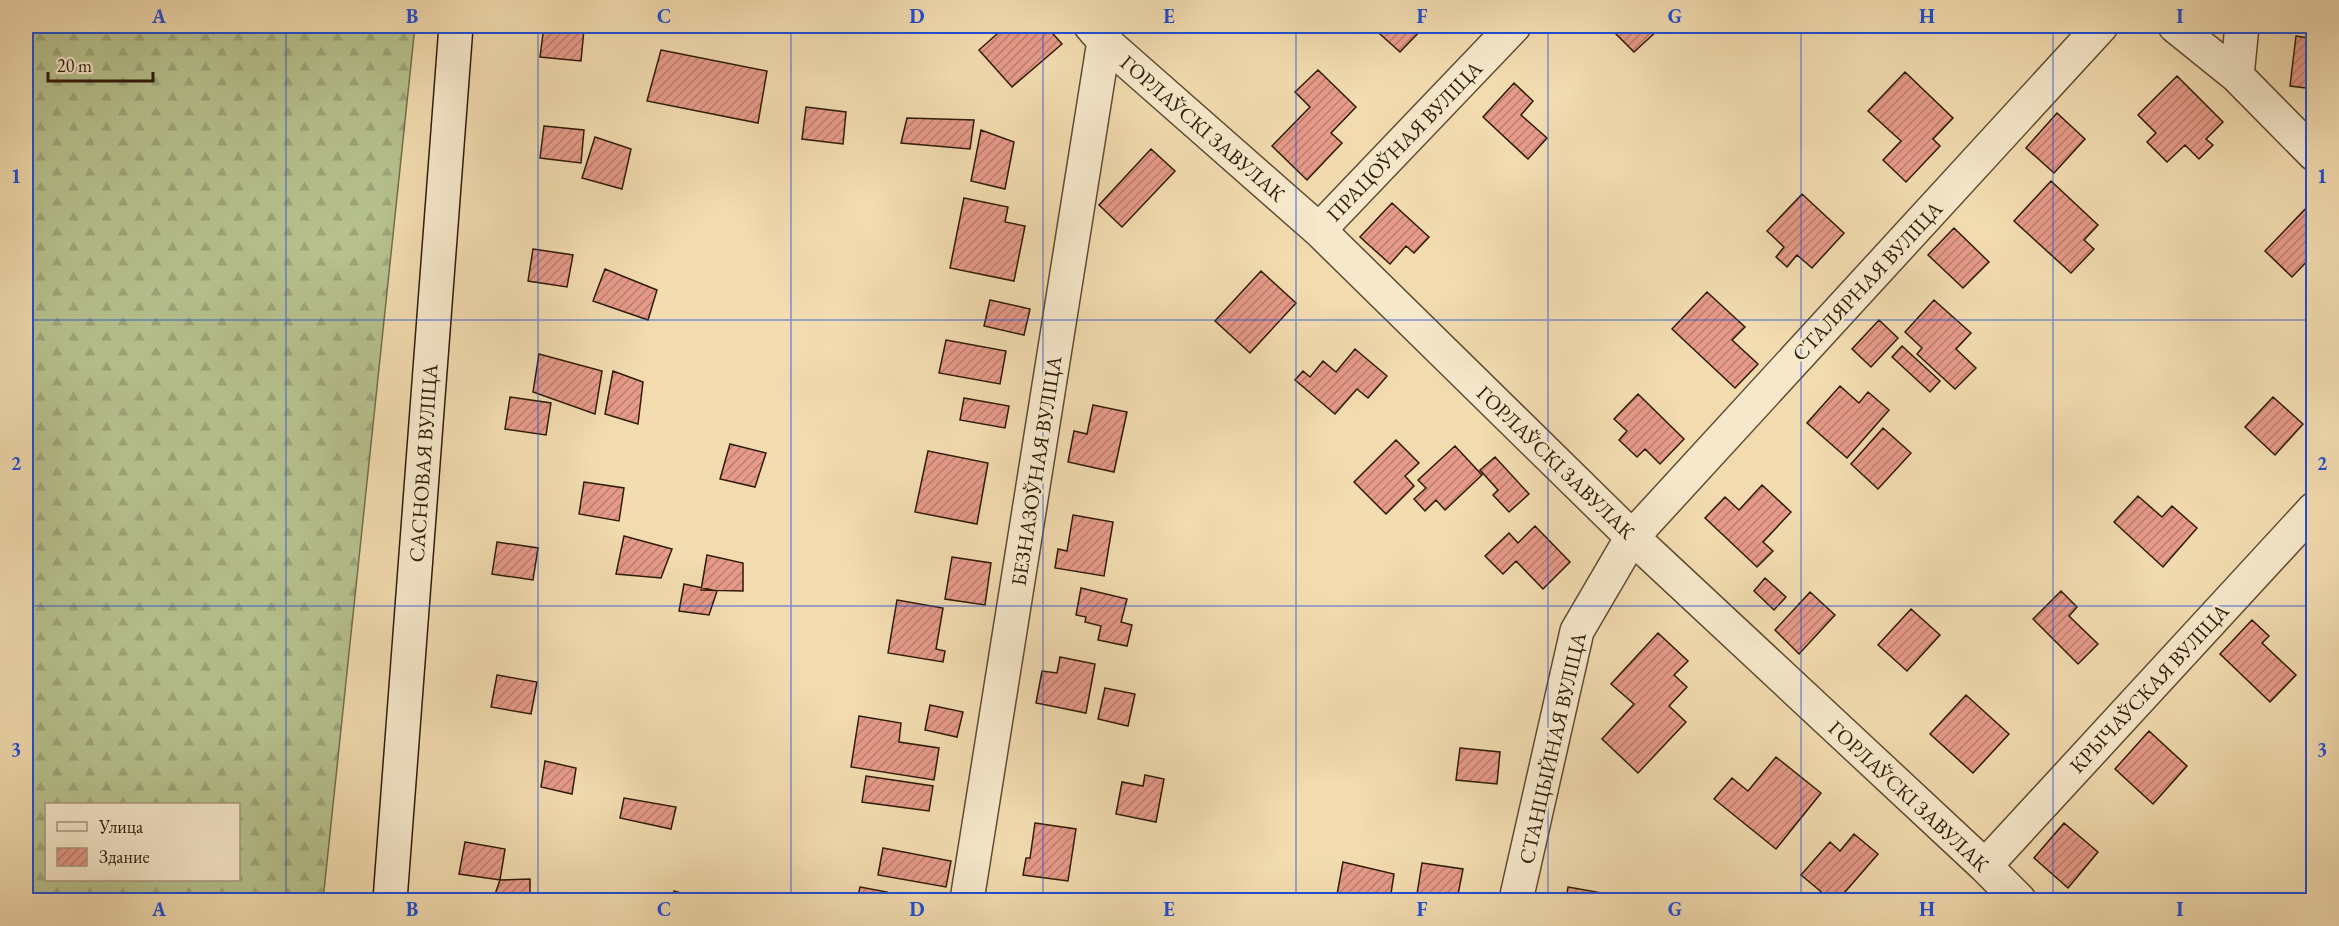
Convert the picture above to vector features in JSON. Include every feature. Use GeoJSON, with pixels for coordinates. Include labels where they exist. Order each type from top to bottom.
{"type":"FeatureCollection","features":[{"type":"Feature","properties":{"kind":"street","name":"САСНОВАЯ ВУЛІЦА"},"geometry":{"type":"LineString","coordinates":[[390,900],[456,26]]}},
{"type":"Feature","properties":{"kind":"street","name":"ПРАЦОЎНАЯ ВУЛІЦА"},"geometry":{"type":"LineString","coordinates":[[1318,230],[1514,26]]}},
{"type":"Feature","properties":{"kind":"street","name":"СТАЛЯРНАЯ ВУЛІЦА"},"geometry":{"type":"LineString","coordinates":[[1632,537],[2101,26]]}},
{"type":"Feature","properties":{"kind":"street"},"geometry":{"type":"LineString","coordinates":[[2175,26],[2237,76],[2313,154]]}},
{"type":"Feature","properties":{"kind":"street"},"geometry":{"type":"LineString","coordinates":[[2237,76],[2242,26]]}},
{"type":"Feature","properties":{"kind":"street","name":"ГОРЛАЎСКІ ЗАВУЛАК"},"geometry":{"type":"LineString","coordinates":[[1097,33],[1318,230],[1632,537],[2019,900]]}},
{"type":"Feature","properties":{"kind":"street","name":"БЕЗНАЗОЎНАЯ ВУЛІЦА"},"geometry":{"type":"LineString","coordinates":[[967,900],[1097,33]]}},
{"type":"Feature","properties":{"kind":"street","name":"КРЫЧАЎСКАЯ ВУЛІЦА"},"geometry":{"type":"LineString","coordinates":[[1985,866],[2313,509]]}},
{"type":"Feature","properties":{"kind":"street","name":"СТАНЦЫЙНАЯ ВУЛІЦА"},"geometry":{"type":"LineString","coordinates":[[1516,900],[1577,631],[1632,537]]}},
{"type":"Feature","properties":{"kind":"green space"},"geometry":{"type":"Polygon","coordinates":[[[26,26],[415,26],[323,900],[26,900],[26,26]]]}},
{"type":"Feature","properties":{"kind":"building"},"geometry":{"type":"Polygon","coordinates":[[[544,26],[584,29],[581,61],[540,57],[544,26]]]}},
{"type":"Feature","properties":{"kind":"building"},"geometry":{"type":"Polygon","coordinates":[[[1006,26],[1046,26],[1062,44],[1012,87],[979,50],[1006,26]]]}},
{"type":"Feature","properties":{"kind":"building"},"geometry":{"type":"Polygon","coordinates":[[[1371,26],[1425,26],[1400,52],[1371,26]]]}},
{"type":"Feature","properties":{"kind":"building"},"geometry":{"type":"Polygon","coordinates":[[[1608,26],[1656,26],[1659,29],[1634,52],[1608,26]]]}},
{"type":"Feature","properties":{"kind":"building"},"geometry":{"type":"Polygon","coordinates":[[[2296,36],[2314,39],[2314,89],[2290,86],[2296,36]]]}},
{"type":"Feature","properties":{"kind":"building"},"geometry":{"type":"Polygon","coordinates":[[[661,50],[767,71],[758,123],[647,101],[661,50]]]}},
{"type":"Feature","properties":{"kind":"building"},"geometry":{"type":"Polygon","coordinates":[[[1318,70],[1356,107],[1331,133],[1342,143],[1307,180],[1272,146],[1310,107],[1295,92],[1318,70]]]}},
{"type":"Feature","properties":{"kind":"building"},"geometry":{"type":"Polygon","coordinates":[[[1905,72],[1953,118],[1933,139],[1940,146],[1906,182],[1883,160],[1901,141],[1868,111],[1905,72]]]}},
{"type":"Feature","properties":{"kind":"building"},"geometry":{"type":"Polygon","coordinates":[[[2177,76],[2223,122],[2206,139],[2213,145],[2199,159],[2185,145],[2167,162],[2147,142],[2156,133],[2138,115],[2177,76]]]}},
{"type":"Feature","properties":{"kind":"building"},"geometry":{"type":"Polygon","coordinates":[[[1514,83],[1533,101],[1521,115],[1547,138],[1528,159],[1483,117],[1514,83]]]}},
{"type":"Feature","properties":{"kind":"building"},"geometry":{"type":"Polygon","coordinates":[[[806,107],[846,112],[843,144],[802,139],[806,107]]]}},
{"type":"Feature","properties":{"kind":"building"},"geometry":{"type":"Polygon","coordinates":[[[2057,113],[2085,139],[2054,173],[2026,148],[2057,113]]]}},
{"type":"Feature","properties":{"kind":"building"},"geometry":{"type":"Polygon","coordinates":[[[907,118],[974,120],[970,149],[901,143],[907,118]]]}},
{"type":"Feature","properties":{"kind":"building"},"geometry":{"type":"Polygon","coordinates":[[[544,126],[584,130],[581,163],[540,158],[544,126]]]}},
{"type":"Feature","properties":{"kind":"building"},"geometry":{"type":"Polygon","coordinates":[[[981,130],[1014,142],[1005,189],[971,181],[981,130]]]}},
{"type":"Feature","properties":{"kind":"building"},"geometry":{"type":"Polygon","coordinates":[[[595,137],[631,149],[622,189],[582,178],[595,137]]]}},
{"type":"Feature","properties":{"kind":"building"},"geometry":{"type":"Polygon","coordinates":[[[1151,149],[1175,171],[1122,227],[1099,205],[1151,149]]]}},
{"type":"Feature","properties":{"kind":"building"},"geometry":{"type":"Polygon","coordinates":[[[2051,181],[2098,225],[2084,240],[2094,249],[2071,273],[2014,221],[2051,181]]]}},
{"type":"Feature","properties":{"kind":"building"},"geometry":{"type":"Polygon","coordinates":[[[1802,194],[1844,233],[1812,268],[1797,255],[1787,267],[1776,257],[1784,247],[1767,231],[1802,194]]]}},
{"type":"Feature","properties":{"kind":"building"},"geometry":{"type":"Polygon","coordinates":[[[964,198],[1008,207],[1005,222],[1025,226],[1014,281],[950,268],[964,198]]]}},
{"type":"Feature","properties":{"kind":"building"},"geometry":{"type":"Polygon","coordinates":[[[2312,202],[2314,203],[2314,254],[2292,277],[2265,251],[2312,202]]]}},
{"type":"Feature","properties":{"kind":"building"},"geometry":{"type":"Polygon","coordinates":[[[1392,203],[1429,237],[1414,253],[1406,246],[1390,264],[1360,237],[1392,203]]]}},
{"type":"Feature","properties":{"kind":"building"},"geometry":{"type":"Polygon","coordinates":[[[1954,228],[1989,262],[1963,288],[1928,255],[1954,228]]]}},
{"type":"Feature","properties":{"kind":"building"},"geometry":{"type":"Polygon","coordinates":[[[533,249],[573,255],[567,287],[528,281],[533,249]]]}},
{"type":"Feature","properties":{"kind":"building"},"geometry":{"type":"Polygon","coordinates":[[[605,269],[657,290],[648,320],[593,301],[605,269]]]}},
{"type":"Feature","properties":{"kind":"building"},"geometry":{"type":"Polygon","coordinates":[[[1261,271],[1296,303],[1250,353],[1215,321],[1261,271]]]}},
{"type":"Feature","properties":{"kind":"building"},"geometry":{"type":"Polygon","coordinates":[[[1707,292],[1745,327],[1732,340],[1758,364],[1735,388],[1672,329],[1707,292]]]}},
{"type":"Feature","properties":{"kind":"building"},"geometry":{"type":"Polygon","coordinates":[[[990,300],[1030,309],[1024,335],[984,326],[990,300]]]}},
{"type":"Feature","properties":{"kind":"building"},"geometry":{"type":"Polygon","coordinates":[[[1934,300],[1971,333],[1956,349],[1976,368],[1955,389],[1917,354],[1922,348],[1905,332],[1934,300]]]}},
{"type":"Feature","properties":{"kind":"building"},"geometry":{"type":"Polygon","coordinates":[[[1879,320],[1898,338],[1871,367],[1852,349],[1879,320]]]}},
{"type":"Feature","properties":{"kind":"building"},"geometry":{"type":"Polygon","coordinates":[[[946,340],[1006,351],[1000,384],[939,373],[946,340]]]}},
{"type":"Feature","properties":{"kind":"building"},"geometry":{"type":"Polygon","coordinates":[[[1902,346],[1940,381],[1930,392],[1892,357],[1902,346]]]}},
{"type":"Feature","properties":{"kind":"building"},"geometry":{"type":"Polygon","coordinates":[[[1355,349],[1387,376],[1368,398],[1357,389],[1335,414],[1295,380],[1303,371],[1310,377],[1323,361],[1336,372],[1355,349]]]}},
{"type":"Feature","properties":{"kind":"building"},"geometry":{"type":"Polygon","coordinates":[[[539,354],[602,371],[595,414],[533,392],[539,354]]]}},
{"type":"Feature","properties":{"kind":"building"},"geometry":{"type":"Polygon","coordinates":[[[613,371],[643,382],[638,424],[605,414],[613,371]]]}},
{"type":"Feature","properties":{"kind":"building"},"geometry":{"type":"Polygon","coordinates":[[[1840,386],[1859,403],[1868,392],[1889,410],[1847,458],[1807,423],[1840,386]]]}},
{"type":"Feature","properties":{"kind":"building"},"geometry":{"type":"Polygon","coordinates":[[[1638,394],[1684,439],[1660,464],[1645,449],[1637,457],[1619,440],[1627,431],[1614,419],[1638,394]]]}},
{"type":"Feature","properties":{"kind":"building"},"geometry":{"type":"Polygon","coordinates":[[[510,397],[551,403],[546,435],[505,429],[510,397]]]}},
{"type":"Feature","properties":{"kind":"building"},"geometry":{"type":"Polygon","coordinates":[[[2273,397],[2303,424],[2275,455],[2245,427],[2273,397]]]}},
{"type":"Feature","properties":{"kind":"building"},"geometry":{"type":"Polygon","coordinates":[[[964,398],[1009,406],[1005,428],[960,420],[964,398]]]}},
{"type":"Feature","properties":{"kind":"building"},"geometry":{"type":"Polygon","coordinates":[[[1093,405],[1127,412],[1114,472],[1068,462],[1074,431],[1087,434],[1093,405]]]}},
{"type":"Feature","properties":{"kind":"building"},"geometry":{"type":"Polygon","coordinates":[[[1883,428],[1911,453],[1878,489],[1851,464],[1883,428]]]}},
{"type":"Feature","properties":{"kind":"building"},"geometry":{"type":"Polygon","coordinates":[[[1396,440],[1419,463],[1405,476],[1414,486],[1386,514],[1354,482],[1396,440]]]}},
{"type":"Feature","properties":{"kind":"building"},"geometry":{"type":"Polygon","coordinates":[[[730,444],[766,453],[755,487],[720,479],[730,444]]]}},
{"type":"Feature","properties":{"kind":"building"},"geometry":{"type":"Polygon","coordinates":[[[1455,446],[1482,475],[1445,510],[1436,500],[1425,511],[1414,499],[1426,488],[1418,480],[1455,446]]]}},
{"type":"Feature","properties":{"kind":"building"},"geometry":{"type":"Polygon","coordinates":[[[928,451],[988,463],[977,524],[915,512],[928,451]]]}},
{"type":"Feature","properties":{"kind":"building"},"geometry":{"type":"Polygon","coordinates":[[[1495,457],[1529,494],[1509,512],[1493,495],[1498,490],[1480,470],[1495,457]]]}},
{"type":"Feature","properties":{"kind":"building"},"geometry":{"type":"Polygon","coordinates":[[[584,482],[624,488],[619,521],[579,514],[584,482]]]}},
{"type":"Feature","properties":{"kind":"building"},"geometry":{"type":"Polygon","coordinates":[[[1762,485],[1791,512],[1763,542],[1773,551],[1757,567],[1705,518],[1725,497],[1739,510],[1762,485]]]}},
{"type":"Feature","properties":{"kind":"building"},"geometry":{"type":"Polygon","coordinates":[[[2138,496],[2162,517],[2172,506],[2197,528],[2163,567],[2114,522],[2138,496]]]}},
{"type":"Feature","properties":{"kind":"building"},"geometry":{"type":"Polygon","coordinates":[[[1073,515],[1113,522],[1104,576],[1055,568],[1058,549],[1067,551],[1073,515]]]}},
{"type":"Feature","properties":{"kind":"building"},"geometry":{"type":"Polygon","coordinates":[[[1535,526],[1570,562],[1543,589],[1516,561],[1503,574],[1485,556],[1509,533],[1518,543],[1535,526]]]}},
{"type":"Feature","properties":{"kind":"building"},"geometry":{"type":"Polygon","coordinates":[[[624,536],[672,549],[661,578],[616,574],[624,536]]]}},
{"type":"Feature","properties":{"kind":"building"},"geometry":{"type":"Polygon","coordinates":[[[497,542],[538,548],[533,580],[492,574],[497,542]]]}},
{"type":"Feature","properties":{"kind":"building"},"geometry":{"type":"Polygon","coordinates":[[[707,555],[743,563],[743,591],[701,590],[707,555]]]}},
{"type":"Feature","properties":{"kind":"building"},"geometry":{"type":"Polygon","coordinates":[[[952,557],[991,563],[985,605],[945,599],[952,557]]]}},
{"type":"Feature","properties":{"kind":"building"},"geometry":{"type":"Polygon","coordinates":[[[1765,578],[1786,597],[1774,610],[1754,591],[1765,578]]]}},
{"type":"Feature","properties":{"kind":"building"},"geometry":{"type":"Polygon","coordinates":[[[684,584],[717,591],[709,615],[679,611],[684,584]]]}},
{"type":"Feature","properties":{"kind":"building"},"geometry":{"type":"Polygon","coordinates":[[[1081,588],[1127,599],[1121,622],[1132,625],[1127,646],[1098,640],[1101,626],[1085,622],[1086,617],[1076,615],[1081,588]]]}},
{"type":"Feature","properties":{"kind":"building"},"geometry":{"type":"Polygon","coordinates":[[[2061,591],[2077,607],[2069,616],[2098,644],[2078,664],[2033,619],[2061,591]]]}},
{"type":"Feature","properties":{"kind":"building"},"geometry":{"type":"Polygon","coordinates":[[[1810,592],[1835,615],[1799,654],[1775,630],[1810,592]]]}},
{"type":"Feature","properties":{"kind":"building"},"geometry":{"type":"Polygon","coordinates":[[[897,600],[943,608],[936,649],[945,651],[943,662],[888,653],[897,600]]]}},
{"type":"Feature","properties":{"kind":"building"},"geometry":{"type":"Polygon","coordinates":[[[1911,609],[1940,635],[1907,671],[1878,645],[1911,609]]]}},
{"type":"Feature","properties":{"kind":"building"},"geometry":{"type":"Polygon","coordinates":[[[2252,620],[2269,636],[2262,643],[2296,675],[2270,702],[2220,654],[2252,620]]]}},
{"type":"Feature","properties":{"kind":"building"},"geometry":{"type":"Polygon","coordinates":[[[1658,633],[1688,661],[1674,675],[1687,687],[1669,706],[1686,722],[1638,773],[1602,739],[1634,704],[1611,684],[1658,633]]]}},
{"type":"Feature","properties":{"kind":"building"},"geometry":{"type":"Polygon","coordinates":[[[1060,657],[1095,664],[1086,713],[1036,703],[1042,671],[1057,673],[1060,657]]]}},
{"type":"Feature","properties":{"kind":"building"},"geometry":{"type":"Polygon","coordinates":[[[497,675],[537,682],[531,714],[491,707],[497,675]]]}},
{"type":"Feature","properties":{"kind":"building"},"geometry":{"type":"Polygon","coordinates":[[[1105,688],[1135,694],[1128,726],[1098,719],[1105,688]]]}},
{"type":"Feature","properties":{"kind":"building"},"geometry":{"type":"Polygon","coordinates":[[[1966,695],[2009,734],[1973,773],[1930,734],[1966,695]]]}},
{"type":"Feature","properties":{"kind":"building"},"geometry":{"type":"Polygon","coordinates":[[[930,705],[963,712],[957,737],[925,730],[930,705]]]}},
{"type":"Feature","properties":{"kind":"building"},"geometry":{"type":"Polygon","coordinates":[[[859,716],[901,723],[899,742],[939,748],[934,780],[851,767],[859,716]]]}},
{"type":"Feature","properties":{"kind":"building"},"geometry":{"type":"Polygon","coordinates":[[[2149,731],[2187,766],[2153,804],[2115,769],[2149,731]]]}},
{"type":"Feature","properties":{"kind":"building"},"geometry":{"type":"Polygon","coordinates":[[[1460,748],[1500,752],[1497,784],[1456,780],[1460,748]]]}},
{"type":"Feature","properties":{"kind":"building"},"geometry":{"type":"Polygon","coordinates":[[[1776,757],[1821,793],[1776,849],[1714,799],[1732,778],[1748,791],[1776,757]]]}},
{"type":"Feature","properties":{"kind":"building"},"geometry":{"type":"Polygon","coordinates":[[[545,761],[576,768],[572,794],[541,787],[545,761]]]}},
{"type":"Feature","properties":{"kind":"building"},"geometry":{"type":"Polygon","coordinates":[[[1145,775],[1164,779],[1156,822],[1116,814],[1122,782],[1143,786],[1145,775]]]}},
{"type":"Feature","properties":{"kind":"building"},"geometry":{"type":"Polygon","coordinates":[[[866,776],[933,786],[929,811],[862,802],[866,776]]]}},
{"type":"Feature","properties":{"kind":"building"},"geometry":{"type":"Polygon","coordinates":[[[624,798],[676,807],[671,829],[620,818],[624,798]]]}},
{"type":"Feature","properties":{"kind":"building"},"geometry":{"type":"Polygon","coordinates":[[[1035,823],[1076,829],[1068,881],[1023,875],[1026,858],[1030,858],[1035,823]]]}},
{"type":"Feature","properties":{"kind":"building"},"geometry":{"type":"Polygon","coordinates":[[[2064,823],[2098,852],[2068,888],[2034,858],[2064,823]]]}},
{"type":"Feature","properties":{"kind":"building"},"geometry":{"type":"Polygon","coordinates":[[[1854,834],[1878,854],[1838,900],[1831,900],[1801,875],[1830,842],[1840,851],[1854,834]]]}},
{"type":"Feature","properties":{"kind":"building"},"geometry":{"type":"Polygon","coordinates":[[[465,842],[505,849],[500,880],[459,874],[465,842]]]}},
{"type":"Feature","properties":{"kind":"building"},"geometry":{"type":"Polygon","coordinates":[[[883,848],[951,861],[946,887],[878,875],[883,848]]]}},
{"type":"Feature","properties":{"kind":"building"},"geometry":{"type":"Polygon","coordinates":[[[1343,862],[1394,874],[1390,900],[1336,900],[1343,862]]]}},
{"type":"Feature","properties":{"kind":"building"},"geometry":{"type":"Polygon","coordinates":[[[1422,863],[1463,869],[1457,900],[1417,894],[1422,863]]]}},
{"type":"Feature","properties":{"kind":"building"},"geometry":{"type":"Polygon","coordinates":[[[530,879],[530,900],[493,900],[500,880],[530,879]]]}},
{"type":"Feature","properties":{"kind":"building"},"geometry":{"type":"Polygon","coordinates":[[[860,887],[887,892],[885,900],[857,900],[860,887]]]}},
{"type":"Feature","properties":{"kind":"building"},"geometry":{"type":"Polygon","coordinates":[[[1568,887],[1608,894],[1607,900],[1566,900],[1568,887]]]}},
{"type":"Feature","properties":{"kind":"building"},"geometry":{"type":"Polygon","coordinates":[[[674,891],[691,896],[691,900],[672,900],[674,891]]]}}]}
